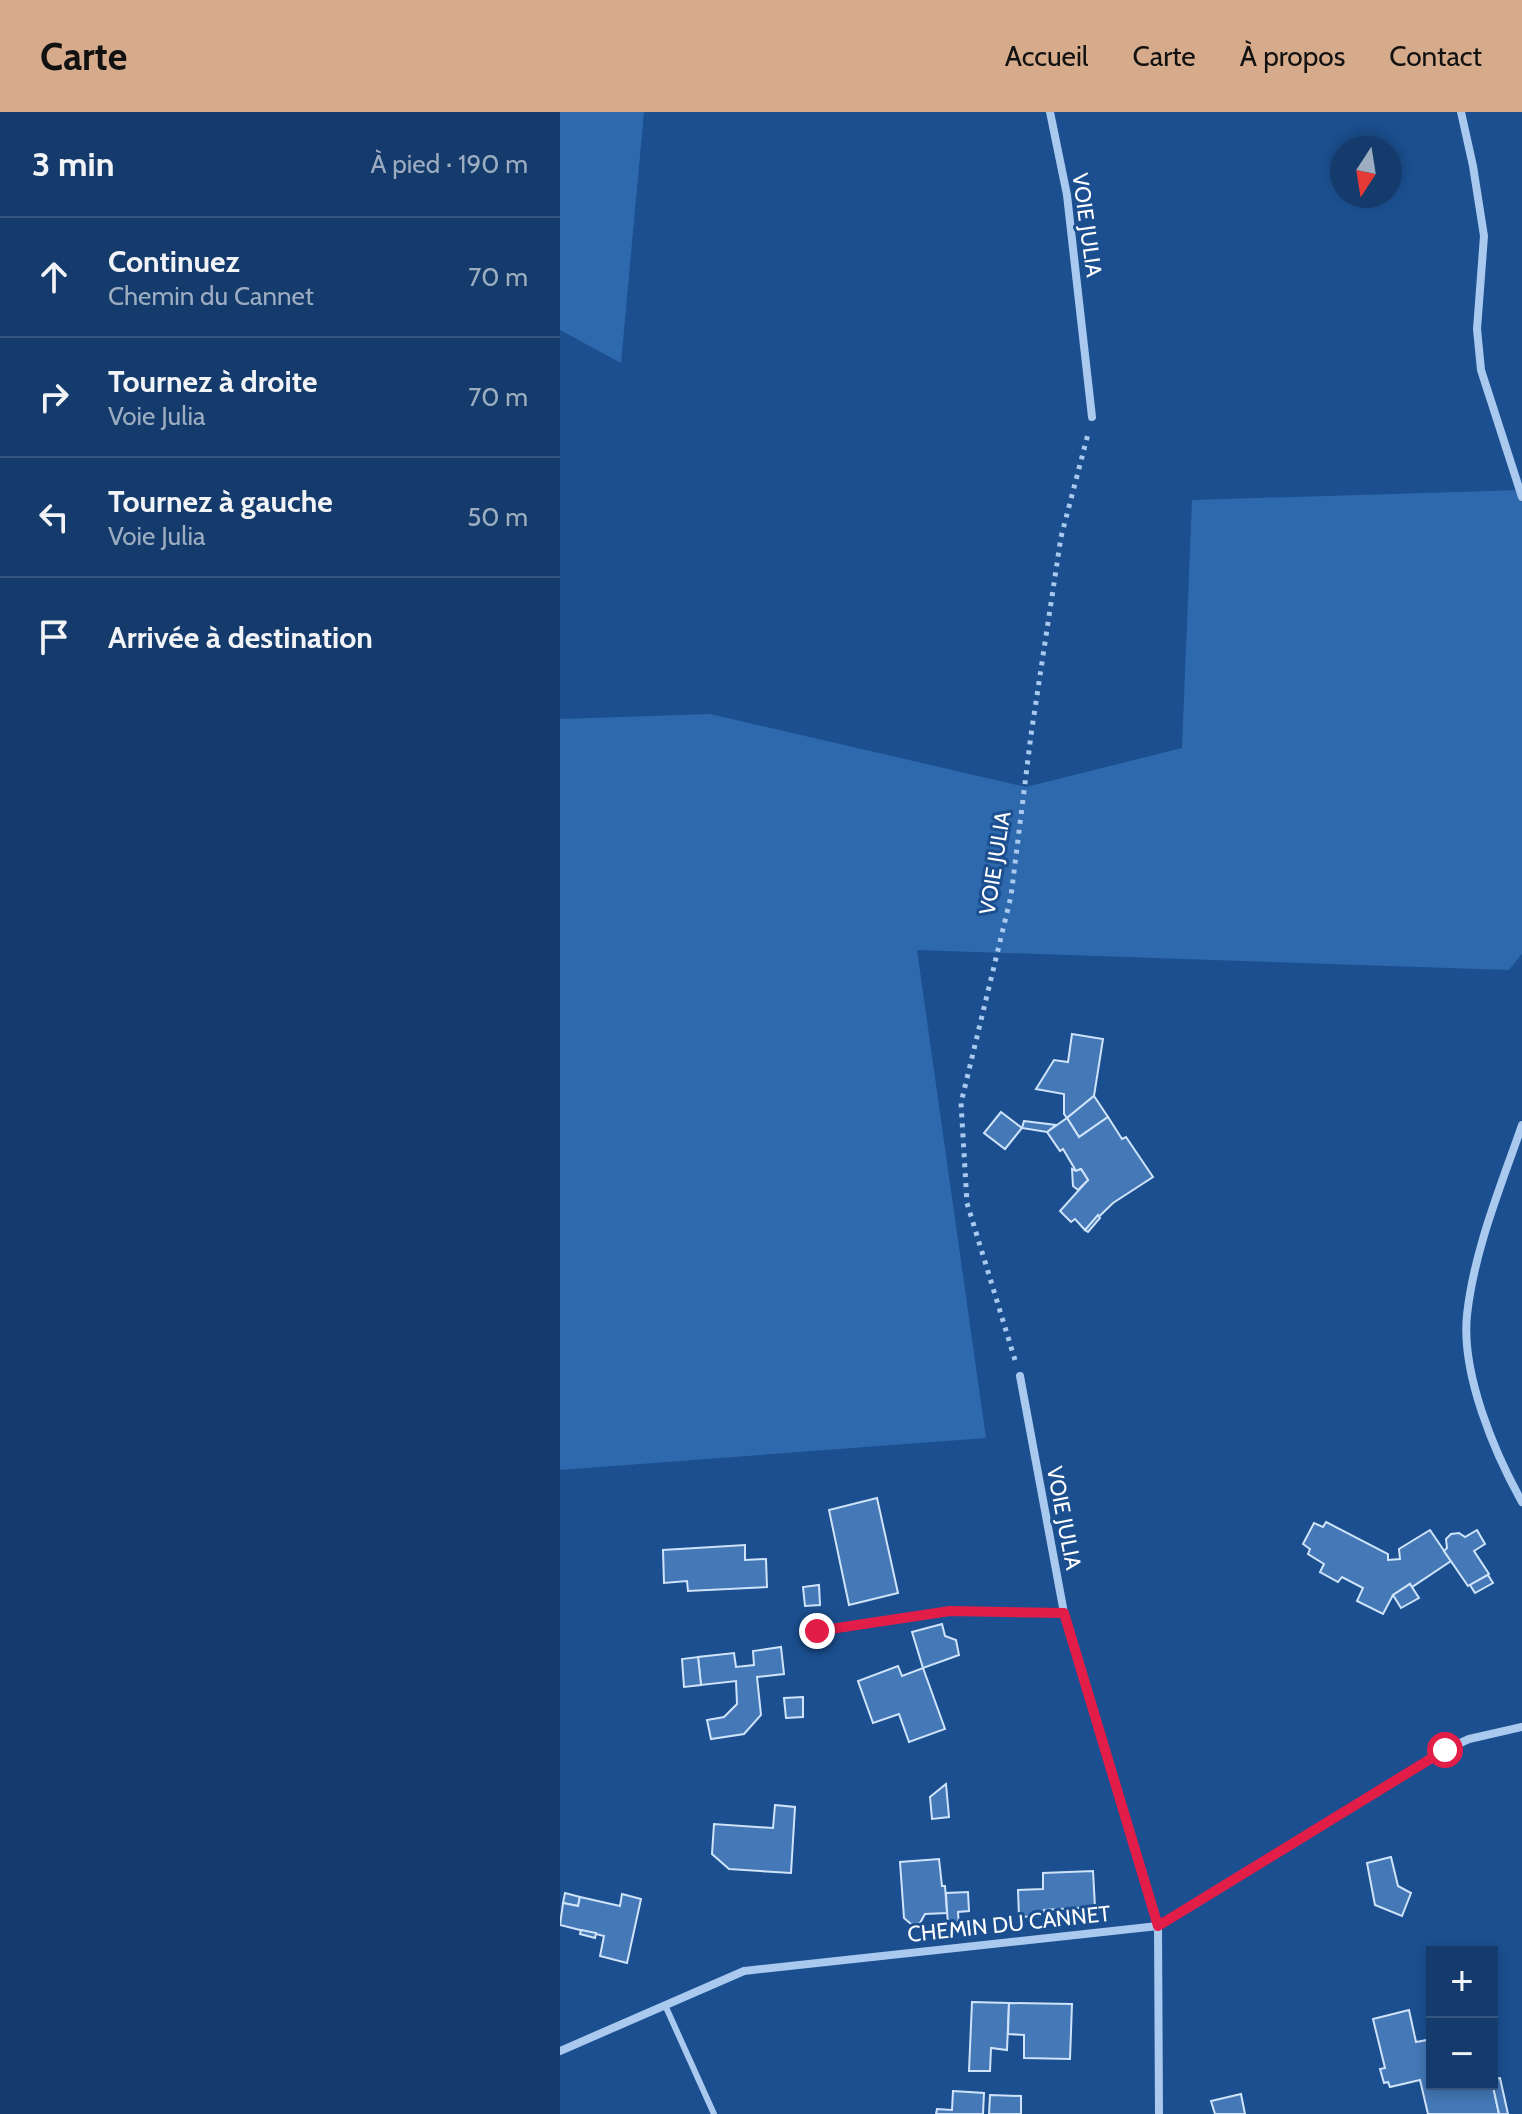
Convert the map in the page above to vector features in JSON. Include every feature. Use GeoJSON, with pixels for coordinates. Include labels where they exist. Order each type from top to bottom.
{"type":"FeatureCollection","features":[{"type":"Feature","properties":{"kind":"street","name":"VOIE JULIA"},"geometry":{"type":"LineString","coordinates":[[1050,112],[1067,195],[1092,417]]}},
{"type":"Feature","properties":{"kind":"street"},"geometry":{"type":"LineString","coordinates":[[1461,112],[1484,236],[1477,329],[1481,370],[1522,497]]}},
{"type":"Feature","properties":{"kind":"street"},"geometry":{"type":"LineString","coordinates":[[1522,1125],[1478,1264],[1467,1317],[1469,1360],[1482,1409],[1495,1451],[1522,1502]]}},
{"type":"Feature","properties":{"kind":"street","name":"VOIE JULIA"},"geometry":{"type":"LineString","coordinates":[[1020,1376],[1064,1613],[1158,1926],[1159,2114]]}},
{"type":"Feature","properties":{"kind":"street"},"geometry":{"type":"LineString","coordinates":[[817,1631],[950,1611],[1064,1613]]}},
{"type":"Feature","properties":{"kind":"street","name":"CHEMIN DU CANNET"},"geometry":{"type":"LineString","coordinates":[[560,2051],[744,1971],[1158,1926],[1445,1750],[1469,1739],[1522,1727]]}},
{"type":"Feature","properties":{"kind":"lane"},"geometry":{"type":"LineString","coordinates":[[665,2005],[714,2114]]}},
{"type":"Feature","properties":{"kind":"path","name":"VOIE JULIA"},"geometry":{"type":"LineString","coordinates":[[1020,1376],[967,1203],[961,1103],[1011,896],[1031,735],[1061,537],[1092,417]]}},
{"type":"Feature","properties":{"kind":"shaded area"},"geometry":{"type":"Polygon","coordinates":[[[560,112],[644,112],[621,363],[560,330],[560,112]]]}},
{"type":"Feature","properties":{"kind":"shaded area"},"geometry":{"type":"Polygon","coordinates":[[[1522,490],[1522,954],[1509,970],[917,950],[986,1438],[560,1470],[560,719],[710,714],[1026,787],[1182,748],[1192,500],[1522,490]]]}},
{"type":"Feature","properties":{"kind":"building"},"geometry":{"type":"Polygon","coordinates":[[[1072,1034],[1103,1039],[1094,1096],[1067,1118],[1064,1114],[1064,1094],[1036,1089],[1054,1060],[1068,1062],[1072,1034]]]}},
{"type":"Feature","properties":{"kind":"building"},"geometry":{"type":"Polygon","coordinates":[[[1094,1096],[1108,1117],[1079,1137],[1067,1118],[1094,1096]]]}},
{"type":"Feature","properties":{"kind":"building"},"geometry":{"type":"Polygon","coordinates":[[[1001,1112],[1022,1128],[1005,1149],[984,1133],[1001,1112]]]}},
{"type":"Feature","properties":{"kind":"building"},"geometry":{"type":"Polygon","coordinates":[[[1108,1117],[1153,1177],[1113,1203],[1085,1230],[1075,1219],[1071,1222],[1060,1211],[1088,1180],[1081,1169],[1076,1171],[1063,1149],[1060,1151],[1047,1132],[1067,1118],[1079,1137],[1108,1117]]]}},
{"type":"Feature","properties":{"kind":"building"},"geometry":{"type":"Polygon","coordinates":[[[1024,1121],[1056,1125],[1047,1132],[1022,1128],[1024,1121]]]}},
{"type":"Feature","properties":{"kind":"building"},"geometry":{"type":"Polygon","coordinates":[[[1072,1169],[1081,1169],[1088,1180],[1078,1190],[1073,1186],[1072,1169]]]}},
{"type":"Feature","properties":{"kind":"building"},"geometry":{"type":"Polygon","coordinates":[[[1098,1215],[1100,1218],[1088,1232],[1085,1230],[1098,1215]]]}},
{"type":"Feature","properties":{"kind":"building"},"geometry":{"type":"Polygon","coordinates":[[[877,1498],[898,1593],[849,1605],[829,1510],[877,1498]]]}},
{"type":"Feature","properties":{"kind":"building"},"geometry":{"type":"Polygon","coordinates":[[[1326,1522],[1388,1554],[1388,1560],[1400,1559],[1399,1549],[1430,1530],[1451,1561],[1412,1587],[1410,1584],[1393,1595],[1383,1614],[1357,1601],[1363,1588],[1342,1577],[1338,1582],[1320,1572],[1324,1564],[1308,1554],[1310,1549],[1303,1544],[1314,1523],[1323,1527],[1326,1522]]]}},
{"type":"Feature","properties":{"kind":"building"},"geometry":{"type":"Polygon","coordinates":[[[1477,1530],[1485,1544],[1474,1551],[1489,1574],[1468,1586],[1444,1551],[1447,1548],[1446,1539],[1451,1534],[1459,1533],[1465,1537],[1477,1530]]]}},
{"type":"Feature","properties":{"kind":"building"},"geometry":{"type":"Polygon","coordinates":[[[745,1545],[745,1560],[766,1559],[767,1587],[688,1591],[687,1581],[664,1583],[663,1550],[745,1545]]]}},
{"type":"Feature","properties":{"kind":"building"},"geometry":{"type":"Polygon","coordinates":[[[1488,1575],[1493,1583],[1475,1593],[1470,1585],[1488,1575]]]}},
{"type":"Feature","properties":{"kind":"building"},"geometry":{"type":"Polygon","coordinates":[[[1410,1584],[1419,1598],[1401,1608],[1393,1595],[1410,1584]]]}},
{"type":"Feature","properties":{"kind":"building"},"geometry":{"type":"Polygon","coordinates":[[[819,1585],[820,1605],[805,1606],[803,1587],[819,1585]]]}},
{"type":"Feature","properties":{"kind":"building"},"geometry":{"type":"Polygon","coordinates":[[[942,1624],[945,1636],[956,1640],[959,1655],[923,1668],[912,1632],[942,1624]]]}},
{"type":"Feature","properties":{"kind":"building"},"geometry":{"type":"Polygon","coordinates":[[[781,1647],[784,1674],[757,1677],[761,1715],[744,1734],[711,1739],[707,1720],[724,1717],[737,1704],[736,1681],[701,1685],[698,1657],[734,1653],[736,1667],[754,1665],[753,1651],[781,1647]]]}},
{"type":"Feature","properties":{"kind":"building"},"geometry":{"type":"Polygon","coordinates":[[[698,1657],[701,1685],[684,1687],[682,1659],[698,1657]]]}},
{"type":"Feature","properties":{"kind":"building"},"geometry":{"type":"Polygon","coordinates":[[[898,1666],[902,1676],[923,1668],[945,1729],[909,1742],[899,1714],[873,1723],[858,1681],[898,1666]]]}},
{"type":"Feature","properties":{"kind":"building"},"geometry":{"type":"Polygon","coordinates":[[[803,1697],[803,1717],[786,1718],[784,1698],[803,1697]]]}},
{"type":"Feature","properties":{"kind":"building"},"geometry":{"type":"Polygon","coordinates":[[[946,1784],[949,1817],[932,1819],[930,1797],[946,1784]]]}},
{"type":"Feature","properties":{"kind":"building"},"geometry":{"type":"Polygon","coordinates":[[[775,1805],[795,1807],[791,1873],[729,1869],[712,1854],[714,1824],[773,1828],[775,1805]]]}},
{"type":"Feature","properties":{"kind":"building"},"geometry":{"type":"Polygon","coordinates":[[[1391,1857],[1398,1886],[1411,1893],[1402,1916],[1375,1905],[1367,1863],[1391,1857]]]}},
{"type":"Feature","properties":{"kind":"building"},"geometry":{"type":"Polygon","coordinates":[[[939,1859],[947,1913],[925,1914],[920,1923],[911,1924],[904,1918],[900,1862],[939,1859]]]}},
{"type":"Feature","properties":{"kind":"building"},"geometry":{"type":"Polygon","coordinates":[[[1093,1871],[1095,1907],[1044,1910],[1045,1916],[1019,1917],[1018,1890],[1043,1889],[1043,1873],[1093,1871]]]}},
{"type":"Feature","properties":{"kind":"building"},"geometry":{"type":"Polygon","coordinates":[[[968,1892],[969,1911],[958,1912],[959,1926],[948,1926],[946,1893],[968,1892]]]}},
{"type":"Feature","properties":{"kind":"building"},"geometry":{"type":"Polygon","coordinates":[[[565,1893],[580,1897],[578,1906],[563,1903],[565,1893]]]}},
{"type":"Feature","properties":{"kind":"building"},"geometry":{"type":"Polygon","coordinates":[[[622,1894],[641,1899],[627,1963],[600,1956],[604,1936],[560,1925],[563,1903],[578,1906],[580,1897],[620,1906],[622,1894]]]}},
{"type":"Feature","properties":{"kind":"building"},"geometry":{"type":"Polygon","coordinates":[[[581,1930],[596,1933],[595,1938],[580,1934],[581,1930]]]}},
{"type":"Feature","properties":{"kind":"building"},"geometry":{"type":"Polygon","coordinates":[[[972,2002],[1009,2003],[1007,2050],[991,2048],[990,2071],[969,2071],[972,2002]]]}},
{"type":"Feature","properties":{"kind":"building"},"geometry":{"type":"Polygon","coordinates":[[[1009,2003],[1072,2004],[1070,2059],[1024,2058],[1024,2035],[1008,2034],[1009,2003]]]}},
{"type":"Feature","properties":{"kind":"building"},"geometry":{"type":"Polygon","coordinates":[[[1409,2010],[1416,2042],[1426,2040],[1426,2090],[1494,2090],[1499,2114],[1428,2114],[1420,2080],[1390,2087],[1388,2082],[1384,2083],[1380,2069],[1385,2068],[1373,2019],[1409,2010]]]}},
{"type":"Feature","properties":{"kind":"building"},"geometry":{"type":"Polygon","coordinates":[[[1498,2078],[1508,2114],[1499,2114],[1494,2090],[1498,2090],[1498,2078]]]}},
{"type":"Feature","properties":{"kind":"building"},"geometry":{"type":"Polygon","coordinates":[[[953,2091],[984,2093],[983,2114],[936,2114],[937,2109],[952,2110],[953,2091]]]}},
{"type":"Feature","properties":{"kind":"building"},"geometry":{"type":"Polygon","coordinates":[[[1241,2094],[1245,2114],[1215,2114],[1211,2101],[1241,2094]]]}},
{"type":"Feature","properties":{"kind":"building"},"geometry":{"type":"Polygon","coordinates":[[[990,2095],[1021,2096],[1021,2114],[989,2114],[990,2095]]]}},
{"type":"Feature","properties":{"kind":"route"},"geometry":{"type":"LineString","coordinates":[[817,1631],[950,1611],[1064,1613],[1158,1926],[1445,1750]]}}]}
